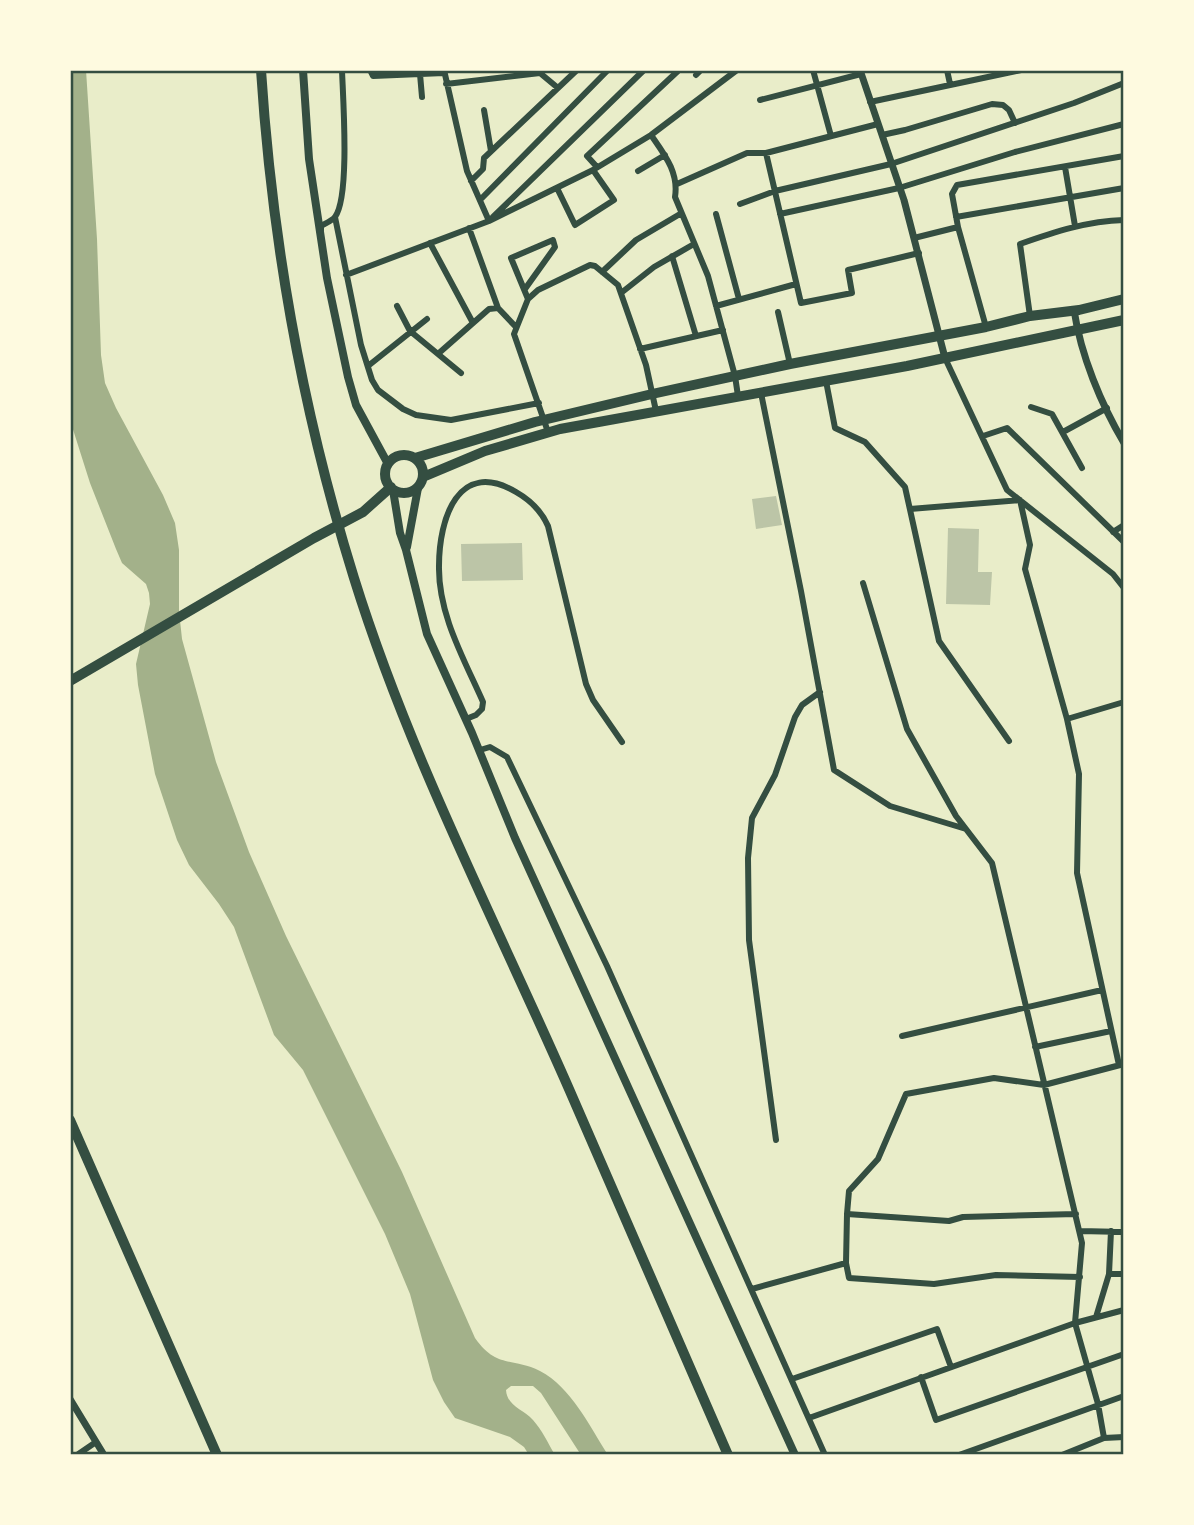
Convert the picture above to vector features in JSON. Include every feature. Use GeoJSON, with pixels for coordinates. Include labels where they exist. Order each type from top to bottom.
{"type":"FeatureCollection","features":[{"type":"Feature","properties":{"kind":"highway"},"geometry":{"type":"LineString","coordinates":[[261,70],[272,185],[290,311],[318,445],[354,579],[439,802],[569,1089],[728,1455]]}},
{"type":"Feature","properties":{"kind":"highway"},"geometry":{"type":"LineString","coordinates":[[70,1120],[217,1455]]}},
{"type":"Feature","properties":{"kind":"main road"},"geometry":{"type":"LineString","coordinates":[[303,70],[309,159],[327,278],[348,377],[365,424],[388,464],[386,477],[392,489],[400,533],[407,550],[427,635],[480,750],[520,850],[795,1455]]}},
{"type":"Feature","properties":{"kind":"main road"},"geometry":{"type":"LineString","coordinates":[[415,458],[545,420],[652,394],[790,364],[1124,299]]}},
{"type":"Feature","properties":{"kind":"main road"},"geometry":{"type":"LineString","coordinates":[[423,477],[485,452],[548,432],[945,358],[1124,320]]}},
{"type":"Feature","properties":{"kind":"main road"},"geometry":{"type":"LineString","coordinates":[[388,464],[397,456],[409,455],[422,466],[423,477],[410,521],[407,550]]}},
{"type":"Feature","properties":{"kind":"main road"},"geometry":{"type":"LineString","coordinates":[[392,489],[408,493],[418,488]]}},
{"type":"Feature","properties":{"kind":"main road"},"geometry":{"type":"LineString","coordinates":[[70,681],[372,507],[392,489]]}},
{"type":"Feature","properties":{"kind":"street"},"geometry":{"type":"LineString","coordinates":[[342,70],[345,169],[335,217],[346,275],[372,380],[378,390],[396,405],[416,415],[460,419],[539,403]]}},
{"type":"Feature","properties":{"kind":"street"},"geometry":{"type":"LineString","coordinates":[[370,70],[373,76],[444,71],[467,171],[489,221]]}},
{"type":"Feature","properties":{"kind":"street"},"geometry":{"type":"LineString","coordinates":[[471,181],[483,169],[484,158],[577,70]]}},
{"type":"Feature","properties":{"kind":"street"},"geometry":{"type":"LineString","coordinates":[[480,200],[608,70]]}},
{"type":"Feature","properties":{"kind":"street"},"geometry":{"type":"LineString","coordinates":[[489,221],[644,70]]}},
{"type":"Feature","properties":{"kind":"street"},"geometry":{"type":"LineString","coordinates":[[557,188],[575,225],[614,200],[587,156],[679,70]]}},
{"type":"Feature","properties":{"kind":"street"},"geometry":{"type":"LineString","coordinates":[[346,275],[489,221],[595,169],[651,135],[737,70]]}},
{"type":"Feature","properties":{"kind":"street"},"geometry":{"type":"LineString","coordinates":[[813,70],[831,136]]}},
{"type":"Feature","properties":{"kind":"street"},"geometry":{"type":"LineString","coordinates":[[947,70],[950,84]]}},
{"type":"Feature","properties":{"kind":"street"},"geometry":{"type":"LineString","coordinates":[[870,102],[1021,70]]}},
{"type":"Feature","properties":{"kind":"street"},"geometry":{"type":"LineString","coordinates":[[446,84],[503,74],[540,72],[558,88]]}},
{"type":"Feature","properties":{"kind":"street"},"geometry":{"type":"LineString","coordinates":[[760,100],[861,72],[915,238],[945,358],[1007,490],[1113,573],[1124,588]]}},
{"type":"Feature","properties":{"kind":"street"},"geometry":{"type":"LineString","coordinates":[[420,74],[422,97]]}},
{"type":"Feature","properties":{"kind":"street"},"geometry":{"type":"LineString","coordinates":[[740,204],[775,191],[891,163],[1074,103],[1124,83]]}},
{"type":"Feature","properties":{"kind":"street"},"geometry":{"type":"LineString","coordinates":[[882,135],[992,104],[1003,105],[1009,110],[1015,123]]}},
{"type":"Feature","properties":{"kind":"street"},"geometry":{"type":"LineString","coordinates":[[484,110],[491,151]]}},
{"type":"Feature","properties":{"kind":"street"},"geometry":{"type":"LineString","coordinates":[[677,184],[747,153],[766,153],[878,124]]}},
{"type":"Feature","properties":{"kind":"street"},"geometry":{"type":"LineString","coordinates":[[780,214],[899,188],[1015,152],[1124,124]]}},
{"type":"Feature","properties":{"kind":"street"},"geometry":{"type":"LineString","coordinates":[[651,135],[665,155],[677,184],[674,197],[708,276],[738,396]]}},
{"type":"Feature","properties":{"kind":"street"},"geometry":{"type":"LineString","coordinates":[[766,153],[801,303],[852,293],[848,270],[919,253]]}},
{"type":"Feature","properties":{"kind":"street"},"geometry":{"type":"LineString","coordinates":[[638,171],[665,155]]}},
{"type":"Feature","properties":{"kind":"street"},"geometry":{"type":"LineString","coordinates":[[986,327],[958,227],[952,194],[957,186],[1124,156]]}},
{"type":"Feature","properties":{"kind":"street"},"geometry":{"type":"LineString","coordinates":[[1065,167],[1075,226]]}},
{"type":"Feature","properties":{"kind":"street"},"geometry":{"type":"LineString","coordinates":[[956,217],[1124,188]]}},
{"type":"Feature","properties":{"kind":"street"},"geometry":{"type":"LineString","coordinates":[[602,272],[636,240],[680,214]]}},
{"type":"Feature","properties":{"kind":"street"},"geometry":{"type":"LineString","coordinates":[[716,214],[739,299]]}},
{"type":"Feature","properties":{"kind":"street"},"geometry":{"type":"LineString","coordinates":[[322,239],[321,226],[335,217]]}},
{"type":"Feature","properties":{"kind":"street"},"geometry":{"type":"LineString","coordinates":[[1030,316],[1020,244],[1075,226],[1124,220]]}},
{"type":"Feature","properties":{"kind":"street"},"geometry":{"type":"LineString","coordinates":[[915,238],[958,227]]}},
{"type":"Feature","properties":{"kind":"street"},"geometry":{"type":"LineString","coordinates":[[469,228],[498,308],[515,326]]}},
{"type":"Feature","properties":{"kind":"street"},"geometry":{"type":"LineString","coordinates":[[525,289],[555,247],[553,240],[511,258],[528,299]]}},
{"type":"Feature","properties":{"kind":"street"},"geometry":{"type":"LineString","coordinates":[[430,243],[473,323]]}},
{"type":"Feature","properties":{"kind":"street"},"geometry":{"type":"LineString","coordinates":[[621,293],[672,256],[694,244]]}},
{"type":"Feature","properties":{"kind":"street"},"geometry":{"type":"LineString","coordinates":[[672,256],[696,337]]}},
{"type":"Feature","properties":{"kind":"street"},"geometry":{"type":"LineString","coordinates":[[548,432],[514,334],[515,326],[528,299],[538,290],[590,265],[618,285],[640,349],[656,411]]}},
{"type":"Feature","properties":{"kind":"street"},"geometry":{"type":"LineString","coordinates":[[716,306],[796,284]]}},
{"type":"Feature","properties":{"kind":"street"},"geometry":{"type":"LineString","coordinates":[[397,306],[410,331],[461,373]]}},
{"type":"Feature","properties":{"kind":"street"},"geometry":{"type":"LineString","coordinates":[[439,353],[489,309],[498,308]]}},
{"type":"Feature","properties":{"kind":"street"},"geometry":{"type":"LineString","coordinates":[[1074,310],[1077,330],[1091,372],[1124,443]]}},
{"type":"Feature","properties":{"kind":"street"},"geometry":{"type":"LineString","coordinates":[[778,312],[790,364]]}},
{"type":"Feature","properties":{"kind":"street"},"geometry":{"type":"LineString","coordinates":[[368,366],[427,319]]}},
{"type":"Feature","properties":{"kind":"street"},"geometry":{"type":"LineString","coordinates":[[640,349],[723,330]]}},
{"type":"Feature","properties":{"kind":"street"},"geometry":{"type":"LineString","coordinates":[[826,381],[835,428],[865,442],[905,487],[939,641],[1009,741]]}},
{"type":"Feature","properties":{"kind":"street"},"geometry":{"type":"LineString","coordinates":[[761,393],[834,770],[890,806],[966,830]]}},
{"type":"Feature","properties":{"kind":"street"},"geometry":{"type":"LineString","coordinates":[[1031,407],[1052,414],[1082,468]]}},
{"type":"Feature","properties":{"kind":"street"},"geometry":{"type":"LineString","coordinates":[[1063,432],[1107,408]]}},
{"type":"Feature","properties":{"kind":"street"},"geometry":{"type":"LineString","coordinates":[[983,436],[1007,428],[1124,542]]}},
{"type":"Feature","properties":{"kind":"street"},"geometry":{"type":"LineString","coordinates":[[466,719],[477,715],[483,702],[447,618],[440,586],[439,562],[443,531],[452,505],[466,487],[484,480],[509,488],[541,511],[548,526],[586,684],[622,742]]}},
{"type":"Feature","properties":{"kind":"street"},"geometry":{"type":"LineString","coordinates":[[910,509],[1020,500]]}},
{"type":"Feature","properties":{"kind":"street"},"geometry":{"type":"LineString","coordinates":[[1020,500],[1030,545],[1025,569],[1067,719],[1079,774],[1077,873],[1111,1031],[1121,1065],[1044,1085],[994,1078],[906,1094],[878,1159],[849,1191],[846,1263],[849,1278],[934,1284],[996,1275],[1080,1277]]}},
{"type":"Feature","properties":{"kind":"street"},"geometry":{"type":"LineString","coordinates":[[1114,532],[1124,525]]}},
{"type":"Feature","properties":{"kind":"street"},"geometry":{"type":"LineString","coordinates":[[863,583],[907,729],[956,816],[992,863],[1080,1231],[1082,1243],[1076,1323],[1098,1404],[1104,1438]]}},
{"type":"Feature","properties":{"kind":"street"},"geometry":{"type":"LineString","coordinates":[[776,1140],[749,940],[748,858],[752,818],[775,775],[795,717],[802,705],[820,692]]}},
{"type":"Feature","properties":{"kind":"street"},"geometry":{"type":"LineString","coordinates":[[1067,719],[1124,702]]}},
{"type":"Feature","properties":{"kind":"street"},"geometry":{"type":"LineString","coordinates":[[480,750],[490,747],[507,757],[607,966],[825,1455]]}},
{"type":"Feature","properties":{"kind":"street"},"geometry":{"type":"LineString","coordinates":[[902,1036],[1102,990]]}},
{"type":"Feature","properties":{"kind":"street"},"geometry":{"type":"LineString","coordinates":[[1035,1047],[1111,1031]]}},
{"type":"Feature","properties":{"kind":"street"},"geometry":{"type":"LineString","coordinates":[[847,1214],[949,1221],[963,1217],[1076,1214]]}},
{"type":"Feature","properties":{"kind":"street"},"geometry":{"type":"LineString","coordinates":[[1080,1231],[1124,1232]]}},
{"type":"Feature","properties":{"kind":"street"},"geometry":{"type":"LineString","coordinates":[[1096,1317],[1109,1274],[1111,1231]]}},
{"type":"Feature","properties":{"kind":"street"},"geometry":{"type":"LineString","coordinates":[[752,1289],[846,1263]]}},
{"type":"Feature","properties":{"kind":"street"},"geometry":{"type":"LineString","coordinates":[[1109,1274],[1124,1273]]}},
{"type":"Feature","properties":{"kind":"street"},"geometry":{"type":"LineString","coordinates":[[809,1418],[1076,1323],[1124,1310]]}},
{"type":"Feature","properties":{"kind":"street"},"geometry":{"type":"LineString","coordinates":[[792,1379],[937,1329],[951,1367]]}},
{"type":"Feature","properties":{"kind":"street"},"geometry":{"type":"LineString","coordinates":[[921,1377],[936,1420],[1124,1354]]}},
{"type":"Feature","properties":{"kind":"street"},"geometry":{"type":"LineString","coordinates":[[959,1455],[1124,1396]]}},
{"type":"Feature","properties":{"kind":"street"},"geometry":{"type":"LineString","coordinates":[[70,1399],[104,1455]]}},
{"type":"Feature","properties":{"kind":"street"},"geometry":{"type":"LineString","coordinates":[[1062,1455],[1104,1438],[1124,1437]]}},
{"type":"Feature","properties":{"kind":"street"},"geometry":{"type":"LineString","coordinates":[[77,1455],[96,1442]]}},
{"type":"Feature","properties":{"kind":"shaded area"},"geometry":{"type":"Polygon","coordinates":[[[70,70],[86,70],[97,239],[101,355],[105,383],[175,523],[179,550],[182,639],[216,762],[249,852],[286,936],[402,1172],[475,1338],[490,1354],[530,1367],[551,1378],[579,1408],[608,1455],[581,1455],[541,1393],[533,1386],[511,1386],[506,1390],[507,1395],[512,1404],[536,1424],[555,1455],[529,1455],[524,1447],[510,1437],[455,1418],[433,1380],[410,1294],[385,1234],[303,1070],[274,1035],[234,927],[189,865],[177,840],[155,774],[138,685],[136,664],[150,604],[149,593],[146,584],[122,563],[90,483],[70,420],[70,70]]]}},
{"type":"Feature","properties":{"kind":"building"},"geometry":{"type":"Polygon","coordinates":[[[776,496],[782,525],[756,529],[752,499],[776,496]]]}},
{"type":"Feature","properties":{"kind":"building"},"geometry":{"type":"Polygon","coordinates":[[[948,528],[979,529],[978,572],[992,572],[990,605],[946,604],[948,528]]]}},
{"type":"Feature","properties":{"kind":"building"},"geometry":{"type":"Polygon","coordinates":[[[522,543],[523,580],[462,581],[461,544],[522,543]]]}}]}
